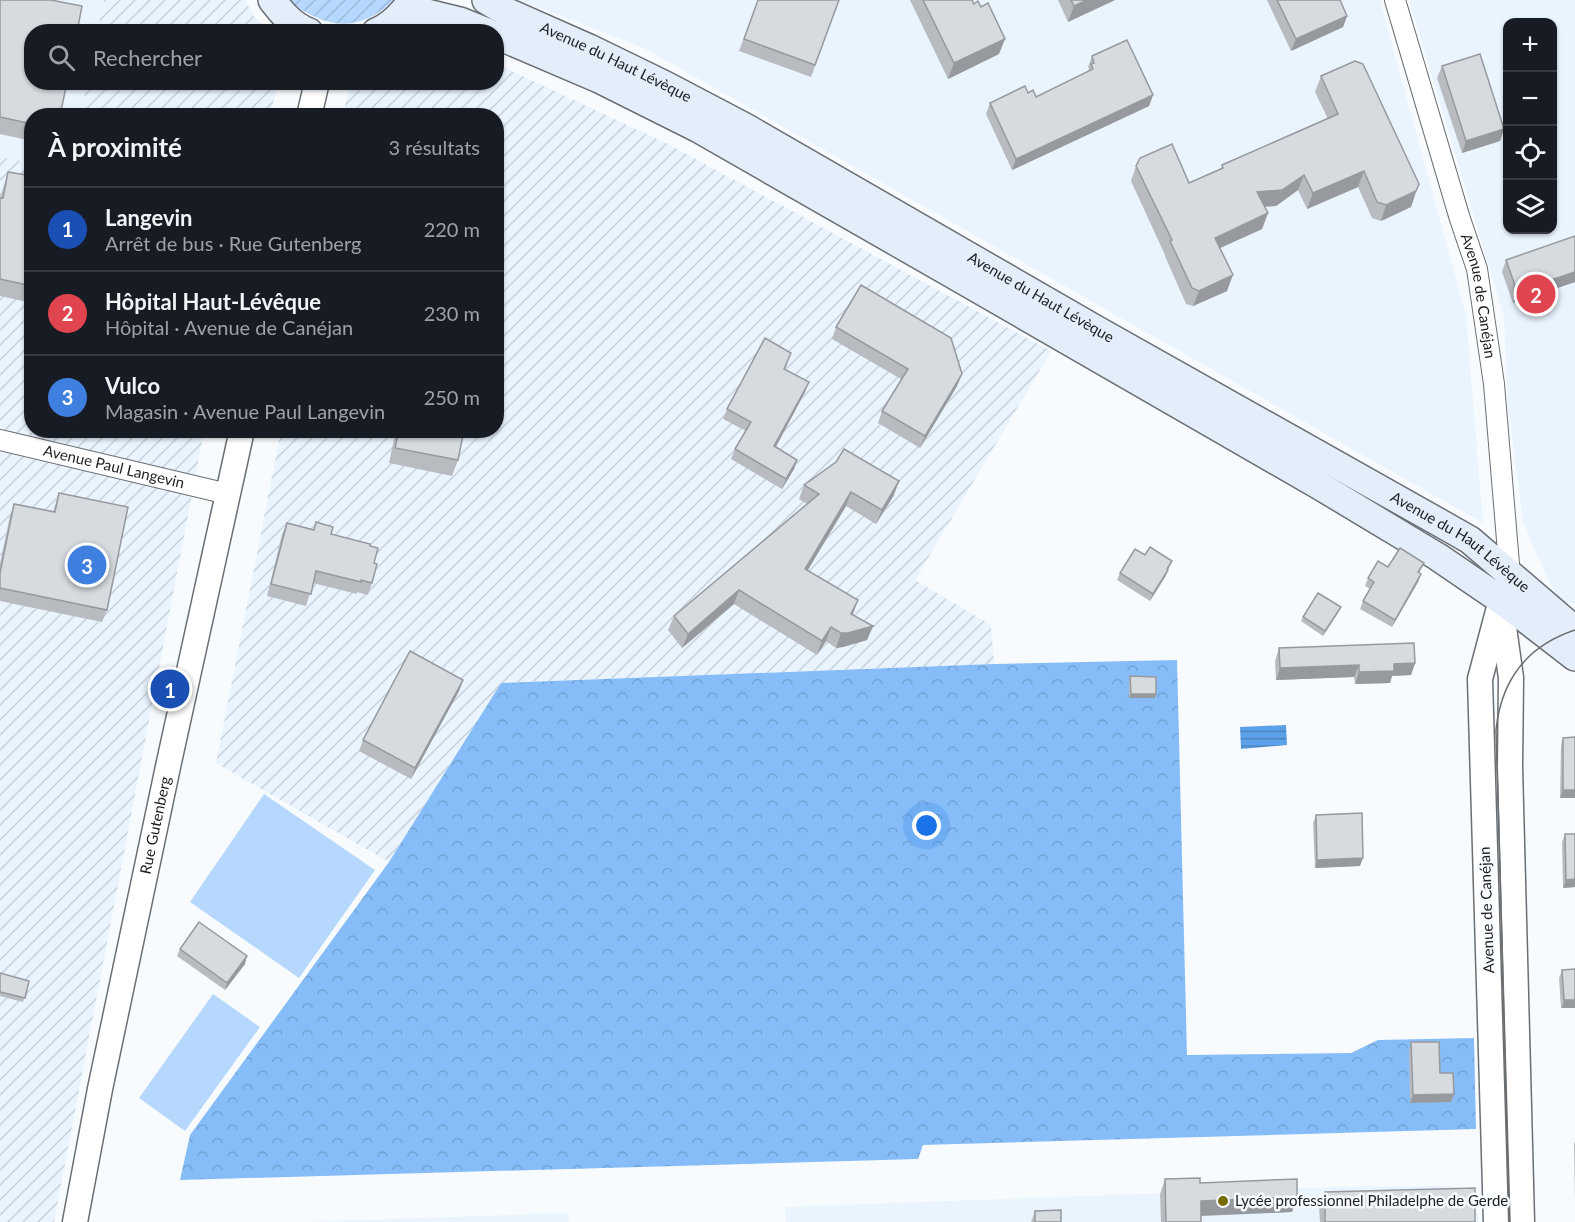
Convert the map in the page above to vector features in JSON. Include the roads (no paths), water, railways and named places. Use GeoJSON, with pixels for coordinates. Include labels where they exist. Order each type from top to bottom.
{"type":"FeatureCollection","features":[{"type":"Feature","properties":{"kind":"main road"},"geometry":{"type":"LineString","coordinates":[[272,0],[283,15],[295,24]]}},
{"type":"Feature","properties":{"kind":"main road","name":"Avenue du Haut Lévèque"},"geometry":{"type":"LineString","coordinates":[[486,0],[503,10],[658,81],[746,127],[1097,330],[1470,540],[1505,588],[1575,657]]}},
{"type":"Feature","properties":{"kind":"main road"},"geometry":{"type":"LineString","coordinates":[[387,24],[407,7],[467,24]]}},
{"type":"Feature","properties":{"kind":"main road","name":"Avenue du Haut Lévèque"},"geometry":{"type":"LineString","coordinates":[[504,38],[646,101],[738,151],[1438,556],[1505,588],[1575,630]]}},
{"type":"Feature","properties":{"kind":"street","name":"Avenue de Canéjan"},"geometry":{"type":"LineString","coordinates":[[1395,0],[1476,268],[1494,384],[1511,678],[1510,766],[1522,1222]]}},
{"type":"Feature","properties":{"kind":"street"},"geometry":{"type":"LineString","coordinates":[[311,108],[315,90]]}},
{"type":"Feature","properties":{"kind":"street","name":"Rue Gutenberg"},"geometry":{"type":"LineString","coordinates":[[75,1222],[122,984],[240,438]]}},
{"type":"Feature","properties":{"kind":"street","name":"Avenue Paul Langevin"},"geometry":{"type":"LineString","coordinates":[[0,440],[228,494]]}},
{"type":"Feature","properties":{"kind":"street","name":"Avenue de Canéjan"},"geometry":{"type":"LineString","coordinates":[[1496,1222],[1480,679],[1505,588]]}},
{"type":"Feature","properties":{"kind":"tram line"},"geometry":{"type":"LineString","coordinates":[[1510,1222],[1496,730],[1504,696],[1519,667],[1543,645],[1575,630]]}},
{"type":"Feature","properties":{"kind":"place","name":"Hôpital Haut-Lévêque"},"geometry":{"type":"Point","coordinates":[1536,294]}},
{"type":"Feature","properties":{"kind":"place","name":"Vulco"},"geometry":{"type":"Point","coordinates":[87,565]}},
{"type":"Feature","properties":{"kind":"place","name":"Langevin"},"geometry":{"type":"Point","coordinates":[170,689]}},
{"type":"Feature","properties":{"kind":"place","name":"Lycée professionnel Philadelphe de Gerde"},"geometry":{"type":"Point","coordinates":[1223,1201]}}]}
